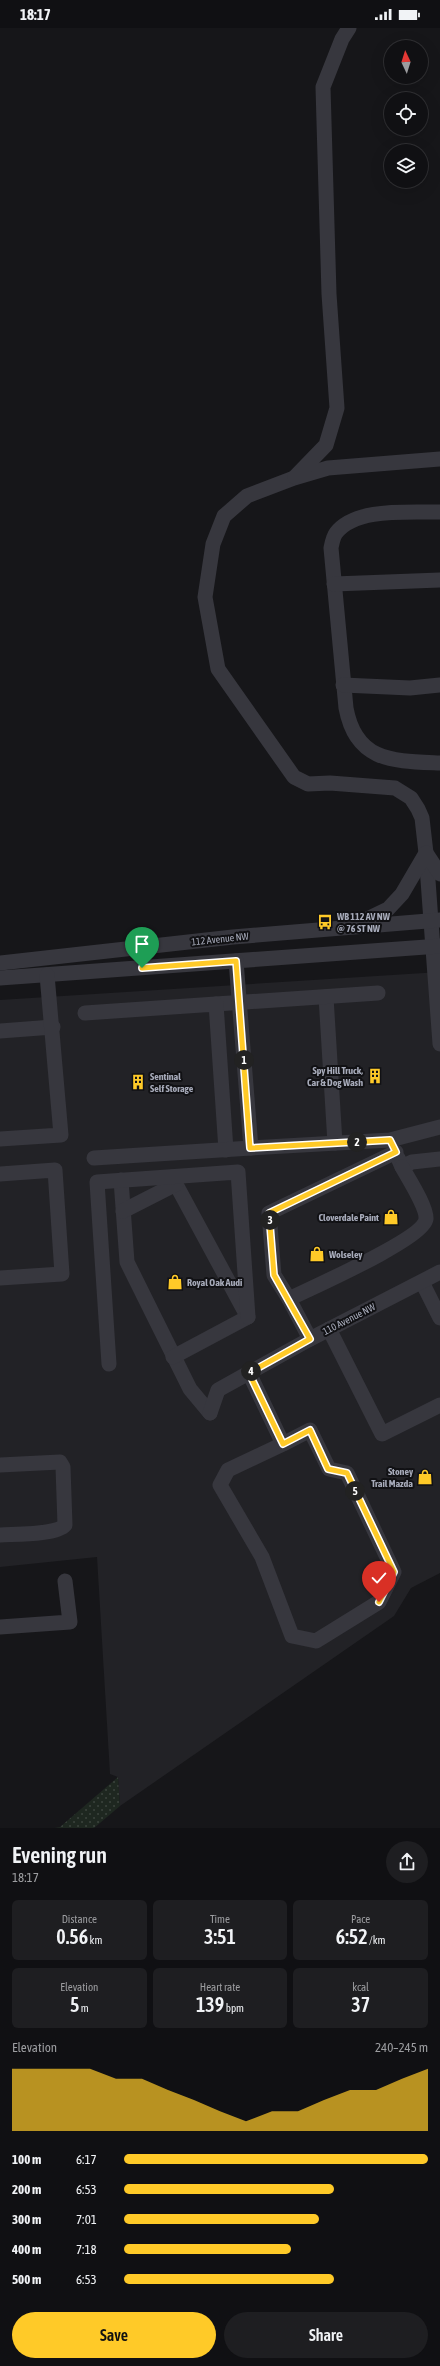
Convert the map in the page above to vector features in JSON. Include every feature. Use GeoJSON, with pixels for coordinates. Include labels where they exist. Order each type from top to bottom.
{"type":"FeatureCollection","features":[{"type":"Feature","properties":{"kind":"street"},"geometry":{"type":"LineString","coordinates":[[294,478],[326,445],[337,408],[329,294],[323,87],[342,39],[349,28]]}},
{"type":"Feature","properties":{"kind":"street"},"geometry":{"type":"LineString","coordinates":[[440,459],[328,468],[294,478],[247,496],[224,516],[213,544],[205,597],[218,669],[294,777],[308,784],[330,782],[395,788],[411,798],[422,818],[435,921],[440,1044]]}},
{"type":"Feature","properties":{"kind":"street"},"geometry":{"type":"LineString","coordinates":[[440,512],[363,515],[347,523],[335,534],[331,548],[343,685],[349,727],[360,743],[379,756],[402,762],[440,763]]}},
{"type":"Feature","properties":{"kind":"street"},"geometry":{"type":"LineString","coordinates":[[334,584],[440,580]]}},
{"type":"Feature","properties":{"kind":"street"},"geometry":{"type":"LineString","coordinates":[[343,685],[410,688],[440,685]]}},
{"type":"Feature","properties":{"kind":"street"},"geometry":{"type":"LineString","coordinates":[[426,853],[440,874]]}},
{"type":"Feature","properties":{"kind":"street"},"geometry":{"type":"LineString","coordinates":[[352,927],[388,909],[402,894],[426,853]]}},
{"type":"Feature","properties":{"kind":"street","name":"112 Avenue NW"},"geometry":{"type":"LineString","coordinates":[[0,964],[202,940],[435,921]]}},
{"type":"Feature","properties":{"kind":"street"},"geometry":{"type":"LineString","coordinates":[[0,978],[436,946]]}},
{"type":"Feature","properties":{"kind":"street"},"geometry":{"type":"LineString","coordinates":[[236,961],[250,1148]]}},
{"type":"Feature","properties":{"kind":"street"},"geometry":{"type":"LineString","coordinates":[[0,1139],[61,1135],[53,1027],[47,975]]}},
{"type":"Feature","properties":{"kind":"street"},"geometry":{"type":"LineString","coordinates":[[85,1013],[378,993]]}},
{"type":"Feature","properties":{"kind":"street"},"geometry":{"type":"LineString","coordinates":[[326,997],[336,1143]]}},
{"type":"Feature","properties":{"kind":"street"},"geometry":{"type":"LineString","coordinates":[[216,1004],[226,1150]]}},
{"type":"Feature","properties":{"kind":"street"},"geometry":{"type":"LineString","coordinates":[[0,1031],[53,1027]]}},
{"type":"Feature","properties":{"kind":"street"},"geometry":{"type":"LineString","coordinates":[[221,1072],[245,1070]]}},
{"type":"Feature","properties":{"kind":"street"},"geometry":{"type":"LineString","coordinates":[[310,1339],[289,1299],[274,1275],[269,1213],[393,1146],[440,1127]]}},
{"type":"Feature","properties":{"kind":"street"},"geometry":{"type":"LineString","coordinates":[[94,1158],[336,1143],[393,1146]]}},
{"type":"Feature","properties":{"kind":"street"},"geometry":{"type":"LineString","coordinates":[[289,1299],[403,1242],[425,1223],[426,1217],[423,1208],[393,1146]]}},
{"type":"Feature","properties":{"kind":"street"},"geometry":{"type":"LineString","coordinates":[[402,1167],[412,1162],[440,1159]]}},
{"type":"Feature","properties":{"kind":"street"},"geometry":{"type":"LineString","coordinates":[[0,1174],[55,1170],[62,1274],[0,1278]]}},
{"type":"Feature","properties":{"kind":"street"},"geometry":{"type":"LineString","coordinates":[[110,1364],[97,1182],[121,1180],[174,1180],[238,1172],[248,1317]]}},
{"type":"Feature","properties":{"kind":"street"},"geometry":{"type":"LineString","coordinates":[[121,1180],[127,1262],[173,1357],[248,1317]]}},
{"type":"Feature","properties":{"kind":"street"},"geometry":{"type":"LineString","coordinates":[[123,1211],[174,1180]]}},
{"type":"Feature","properties":{"kind":"street"},"geometry":{"type":"LineString","coordinates":[[174,1180],[248,1317]]}},
{"type":"Feature","properties":{"kind":"street","name":"110 Avenue NW"},"geometry":{"type":"LineString","coordinates":[[173,1357],[190,1389],[210,1414],[218,1390],[310,1339],[440,1272]]}},
{"type":"Feature","properties":{"kind":"street"},"geometry":{"type":"LineString","coordinates":[[422,1282],[440,1318]]}},
{"type":"Feature","properties":{"kind":"street"},"geometry":{"type":"LineString","coordinates":[[329,1329],[382,1434],[440,1405]]}},
{"type":"Feature","properties":{"kind":"street"},"geometry":{"type":"LineString","coordinates":[[249,1373],[283,1444]]}},
{"type":"Feature","properties":{"kind":"street"},"geometry":{"type":"LineString","coordinates":[[310,1430],[328,1469],[347,1473],[394,1572],[379,1602],[316,1641],[292,1636],[262,1557],[220,1485],[228,1470],[283,1444],[310,1430]]}},
{"type":"Feature","properties":{"kind":"street"},"geometry":{"type":"LineString","coordinates":[[0,1465],[60,1462],[63,1467],[66,1525],[62,1529],[51,1531],[0,1535]]}},
{"type":"Feature","properties":{"kind":"street"},"geometry":{"type":"LineString","coordinates":[[0,1627],[70,1622],[65,1581]]}},
{"type":"Feature","properties":{"kind":"shaded area"},"geometry":{"type":"Polygon","coordinates":[[[440,972],[440,1573],[411,1588],[394,1616],[120,1806],[118,1777],[110,1774],[97,1557],[0,1567],[0,1000],[440,972]]]}},
{"type":"Feature","properties":{"kind":"shaded area"},"geometry":{"type":"Polygon","coordinates":[[[118,1777],[120,1806],[94,1828],[55,1828],[60,1827],[118,1777]]]}},
{"type":"Feature","properties":{"kind":"place","name":"WB 112 AV NW @ 76 ST NW"},"geometry":{"type":"Point","coordinates":[325,922]}},
{"type":"Feature","properties":{"kind":"place","name":"Spy Hill Truck, Car & Dog Wash"},"geometry":{"type":"Point","coordinates":[375,1076]}},
{"type":"Feature","properties":{"kind":"place","name":"Sentinal Self Storage"},"geometry":{"type":"Point","coordinates":[138,1082]}},
{"type":"Feature","properties":{"kind":"place","name":"Cloverdale Paint"},"geometry":{"type":"Point","coordinates":[391,1217]}},
{"type":"Feature","properties":{"kind":"place","name":"Wolseley"},"geometry":{"type":"Point","coordinates":[317,1254]}},
{"type":"Feature","properties":{"kind":"place","name":"Royal Oak Audi"},"geometry":{"type":"Point","coordinates":[175,1282]}},
{"type":"Feature","properties":{"kind":"place","name":"Stoney Trail Mazda"},"geometry":{"type":"Point","coordinates":[425,1477]}},
{"type":"Feature","properties":{"kind":"route"},"geometry":{"type":"LineString","coordinates":[[142,968],[236,961],[250,1148],[390,1140],[396,1152],[269,1213],[274,1275],[289,1299],[310,1339],[249,1373],[283,1444],[310,1430],[328,1469],[347,1473],[394,1572],[379,1602]]}}]}
